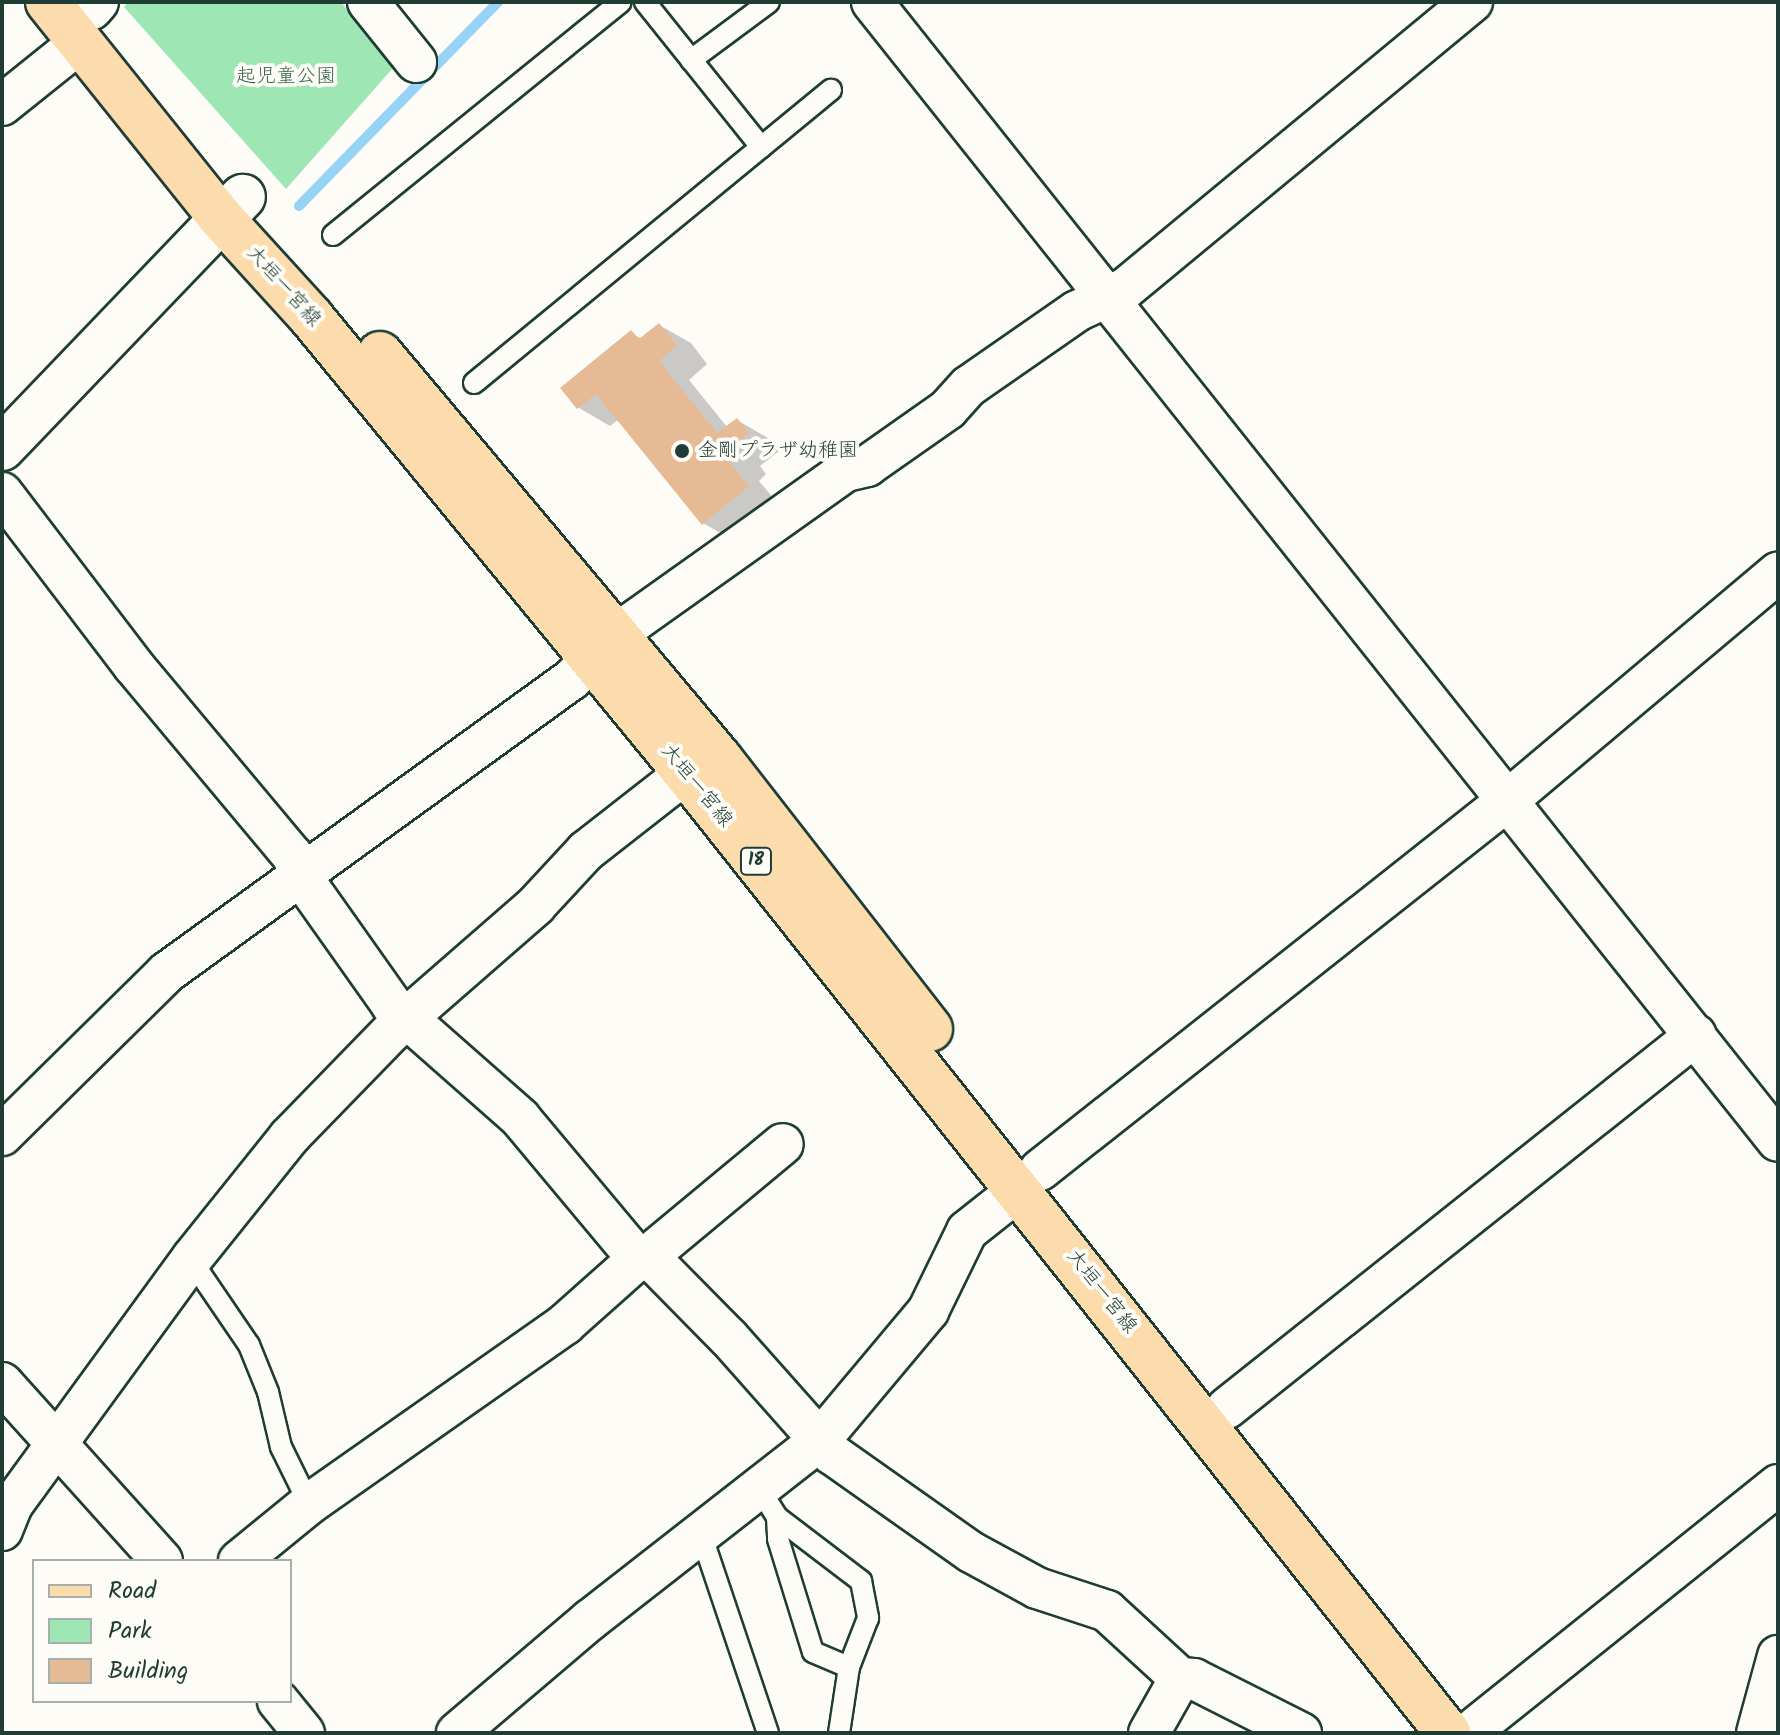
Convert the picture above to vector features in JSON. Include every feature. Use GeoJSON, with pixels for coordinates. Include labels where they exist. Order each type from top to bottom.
{"type":"FeatureCollection","features":[{"type":"Feature","properties":{"kind":"main road","name":"大垣一宮線"},"geometry":{"type":"LineString","coordinates":[[48,2],[90,14],[232,208],[603,647],[720,759],[1030,1179],[1468,1731]]}},
{"type":"Feature","properties":{"kind":"main road","name":"大垣一宮線"},"geometry":{"type":"LineString","coordinates":[[603,647],[686,773],[1227,1408],[1468,1731]]}},
{"type":"Feature","properties":{"kind":"street"},"geometry":{"type":"LineString","coordinates":[[368,2],[416,62]]}},
{"type":"Feature","properties":{"kind":"street"},"geometry":{"type":"LineString","coordinates":[[872,2],[1102,298],[1121,315],[1778,1141]]}},
{"type":"Feature","properties":{"kind":"street"},"geometry":{"type":"LineString","coordinates":[[2,1135],[166,973],[572,679],[603,647],[846,471],[867,466],[948,409],[969,386],[1102,298],[1126,288],[1472,2]]}},
{"type":"Feature","properties":{"kind":"street"},"geometry":{"type":"LineString","coordinates":[[2,105],[90,14]]}},
{"type":"Feature","properties":{"kind":"street"},"geometry":{"type":"LineString","coordinates":[[2,448],[232,208]]}},
{"type":"Feature","properties":{"kind":"street"},"geometry":{"type":"LineString","coordinates":[[2,493],[303,873],[392,1005],[520,1118],[643,1257],[729,1338],[819,1441],[887,1498],[971,1552],[1037,1588],[1107,1611],[1180,1678],[1194,1679],[1301,1733]]}},
{"type":"Feature","properties":{"kind":"street"},"geometry":{"type":"LineString","coordinates":[[457,1733],[701,1534],[768,1503],[928,1311],[967,1231],[1508,800],[1778,573]]}},
{"type":"Feature","properties":{"kind":"street"},"geometry":{"type":"LineString","coordinates":[[2,1530],[12,1505],[191,1260],[289,1137],[408,1016],[535,906],[586,851],[686,773]]}},
{"type":"Feature","properties":{"kind":"street"},"geometry":{"type":"LineString","coordinates":[[1227,1408],[1696,1035]]}},
{"type":"Feature","properties":{"kind":"street"},"geometry":{"type":"LineString","coordinates":[[241,1559],[309,1504],[565,1324],[783,1144]]}},
{"type":"Feature","properties":{"kind":"street"},"geometry":{"type":"LineString","coordinates":[[2,1383],[160,1559]]}},
{"type":"Feature","properties":{"kind":"street"},"geometry":{"type":"LineString","coordinates":[[1468,1731],[1778,1485]]}},
{"type":"Feature","properties":{"kind":"street"},"geometry":{"type":"LineString","coordinates":[[1757,1733],[1778,1656]]}},
{"type":"Feature","properties":{"kind":"street"},"geometry":{"type":"LineString","coordinates":[[1149,1733],[1180,1678]]}},
{"type":"Feature","properties":{"kind":"street"},"geometry":{"type":"LineString","coordinates":[[280,1703],[304,1733]]}},
{"type":"Feature","properties":{"kind":"lane"},"geometry":{"type":"LineString","coordinates":[[333,235],[621,2]]}},
{"type":"Feature","properties":{"kind":"lane"},"geometry":{"type":"LineString","coordinates":[[645,2],[761,147]]}},
{"type":"Feature","properties":{"kind":"lane"},"geometry":{"type":"LineString","coordinates":[[691,60],[769,2]]}},
{"type":"Feature","properties":{"kind":"lane"},"geometry":{"type":"LineString","coordinates":[[474,383],[831,90]]}},
{"type":"Feature","properties":{"kind":"lane"},"geometry":{"type":"LineString","coordinates":[[191,1260],[249,1345],[268,1392],[281,1447],[309,1504]]}},
{"type":"Feature","properties":{"kind":"lane"},"geometry":{"type":"LineString","coordinates":[[768,1503],[861,1581],[868,1618],[849,1667],[839,1733]]}},
{"type":"Feature","properties":{"kind":"lane"},"geometry":{"type":"LineString","coordinates":[[768,1503],[813,1652],[849,1667]]}},
{"type":"Feature","properties":{"kind":"lane"},"geometry":{"type":"LineString","coordinates":[[701,1534],[709,1545],[768,1733]]}},
{"type":"Feature","properties":{"kind":"green space","name":"起児童公園"},"geometry":{"type":"Polygon","coordinates":[[[128,2],[341,2],[393,68],[286,189],[124,7],[128,2]]]}},
{"type":"Feature","properties":{"kind":"building"},"geometry":{"type":"Polygon","coordinates":[[[659,323],[677,346],[659,361],[717,433],[737,418],[749,433],[730,448],[736,456],[729,462],[749,486],[702,525],[596,394],[577,409],[560,388],[631,330],[639,339],[659,323]]]}},
{"type":"Feature","properties":{"kind":"waterway"},"geometry":{"type":"LineString","coordinates":[[299,206],[498,2]]}},
{"type":"Feature","properties":{"kind":"place","name":"金剛プラザ幼稚園"},"geometry":{"type":"Point","coordinates":[682,451]}}]}
